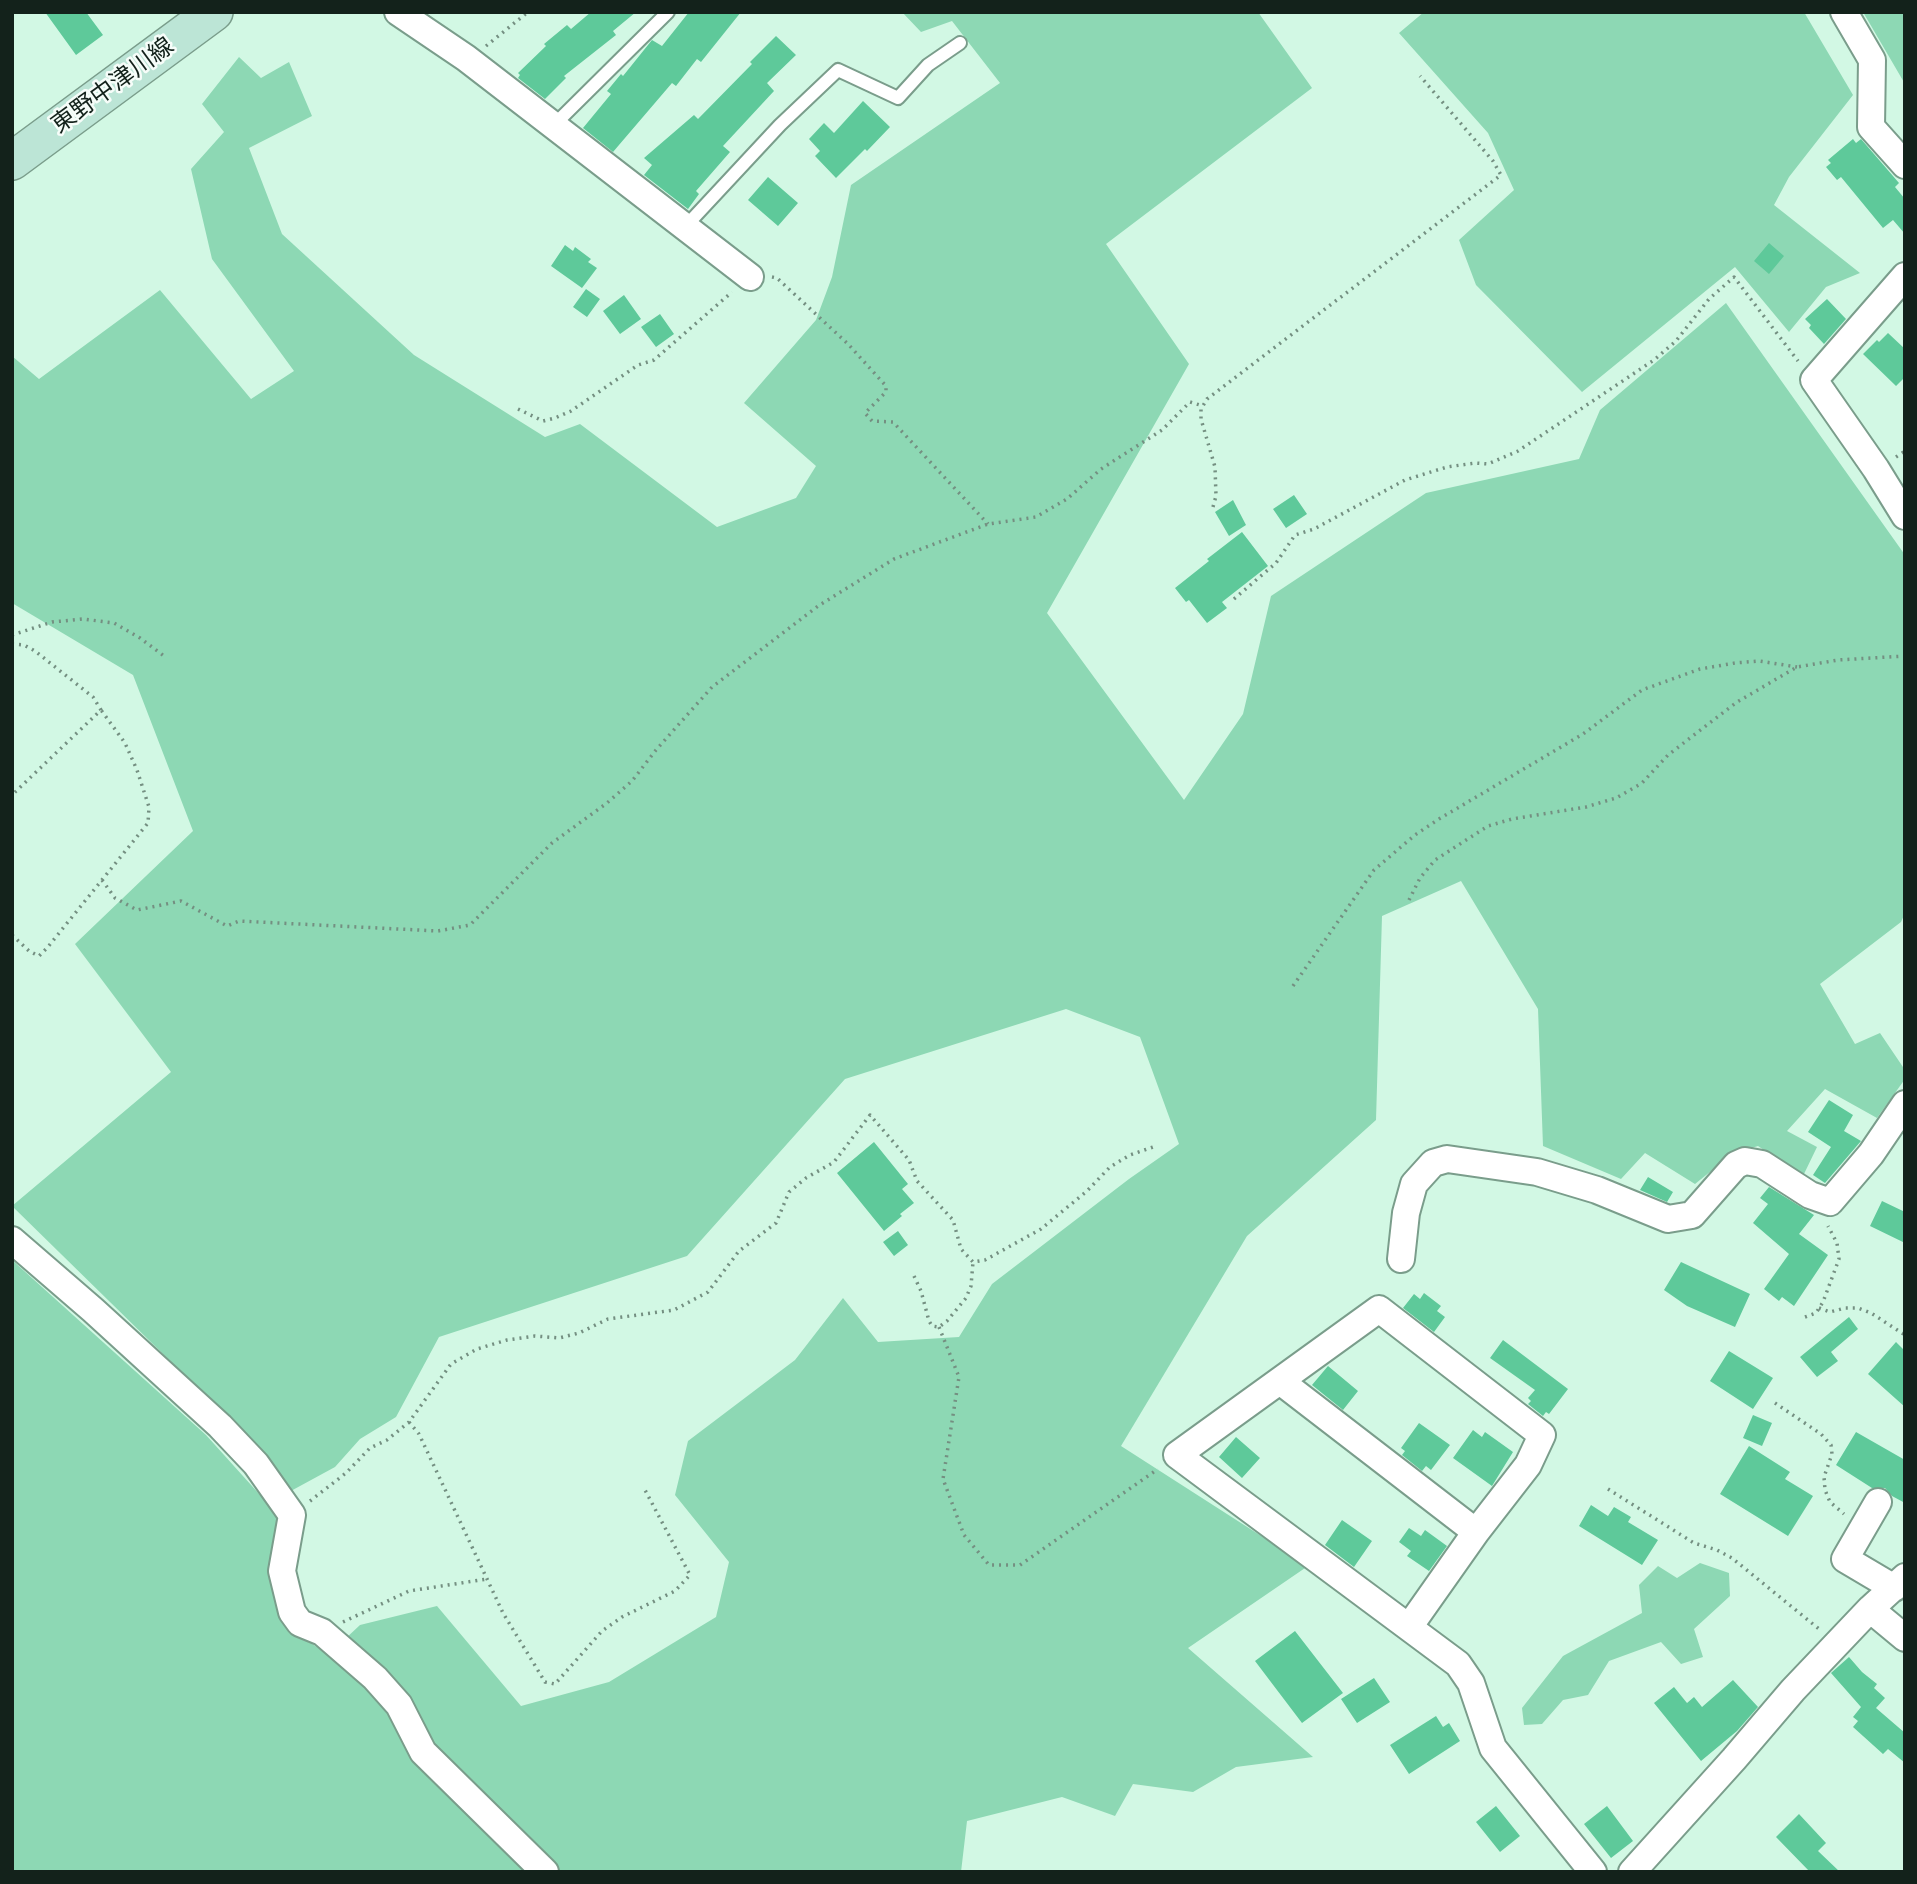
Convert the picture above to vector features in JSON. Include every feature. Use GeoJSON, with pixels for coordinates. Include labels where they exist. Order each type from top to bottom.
{"type":"FeatureCollection","features":[{"type":"Feature","properties":{"kind":"main road","name":"東野中津川線"},"geometry":{"type":"LineString","coordinates":[[12,161],[207,14]]}},
{"type":"Feature","properties":{"kind":"street"},"geometry":{"type":"LineString","coordinates":[[398,12],[554,125],[750,277]]}},
{"type":"Feature","properties":{"kind":"street"},"geometry":{"type":"LineString","coordinates":[[1844,12],[1872,60],[1871,127],[1905,165]]}},
{"type":"Feature","properties":{"kind":"street"},"geometry":{"type":"LineString","coordinates":[[1905,276],[1814,380],[1905,516]]}},
{"type":"Feature","properties":{"kind":"street"},"geometry":{"type":"LineString","coordinates":[[1401,1259],[1406,1213],[1413,1184],[1433,1163],[1447,1159],[1536,1171],[1668,1219],[1692,1215],[1735,1165],[1745,1161],[1762,1164],[1810,1195],[1830,1202],[1871,1154],[1905,1104]]}},
{"type":"Feature","properties":{"kind":"street"},"geometry":{"type":"LineString","coordinates":[[12,1240],[220,1426],[256,1464],[292,1515],[282,1571],[292,1612],[300,1623],[319,1632],[375,1678],[399,1705],[423,1752],[545,1872]]}},
{"type":"Feature","properties":{"kind":"street"},"geometry":{"type":"LineString","coordinates":[[1409,1627],[1476,1532],[1528,1465],[1542,1435],[1379,1309],[1177,1455],[1458,1664],[1471,1684],[1493,1748],[1593,1872]]}},
{"type":"Feature","properties":{"kind":"street"},"geometry":{"type":"LineString","coordinates":[[1280,1381],[1476,1532]]}},
{"type":"Feature","properties":{"kind":"street"},"geometry":{"type":"LineString","coordinates":[[1632,1872],[1793,1690],[1870,1609],[1899,1583],[1845,1559],[1878,1502]]}},
{"type":"Feature","properties":{"kind":"street"},"geometry":{"type":"LineString","coordinates":[[1870,1609],[1905,1638]]}},
{"type":"Feature","properties":{"kind":"lane"},"geometry":{"type":"LineString","coordinates":[[554,125],[668,12]]}},
{"type":"Feature","properties":{"kind":"lane"},"geometry":{"type":"LineString","coordinates":[[685,227],[780,125],[838,70],[898,98],[928,65],[960,43]]}},
{"type":"Feature","properties":{"kind":"path"},"geometry":{"type":"LineString","coordinates":[[468,61],[528,12]]}},
{"type":"Feature","properties":{"kind":"path"},"geometry":{"type":"LineString","coordinates":[[1213,507],[1216,483],[1209,441],[1201,419],[1207,399],[1501,175],[1493,161],[1420,76]]}},
{"type":"Feature","properties":{"kind":"path"},"geometry":{"type":"LineString","coordinates":[[518,409],[543,421],[571,411],[638,365],[654,360],[750,277],[766,275],[777,278],[848,344],[886,386],[886,392],[865,413],[872,421],[893,422],[988,524]]}},
{"type":"Feature","properties":{"kind":"path"},"geometry":{"type":"LineString","coordinates":[[1234,599],[1276,563],[1295,535],[1324,524],[1405,480],[1447,467],[1488,464],[1518,451],[1654,360],[1676,341],[1709,299],[1734,278],[1780,341],[1814,380]]}},
{"type":"Feature","properties":{"kind":"path"},"geometry":{"type":"LineString","coordinates":[[102,880],[115,898],[137,910],[181,901],[227,926],[239,921],[438,931],[470,925],[552,843],[632,781],[712,687],[818,606],[894,559],[988,524],[1036,516],[1046,511],[1067,499],[1101,469],[1163,430],[1191,402],[1203,406]]}},
{"type":"Feature","properties":{"kind":"path"},"geometry":{"type":"LineString","coordinates":[[12,635],[52,622],[83,618],[114,623],[164,656]]}},
{"type":"Feature","properties":{"kind":"path"},"geometry":{"type":"LineString","coordinates":[[12,644],[24,645],[35,651],[93,697],[125,743],[144,786],[149,807],[148,822],[39,956],[29,951],[12,935]]}},
{"type":"Feature","properties":{"kind":"path"},"geometry":{"type":"LineString","coordinates":[[1293,986],[1374,870],[1415,835],[1583,734],[1642,690],[1700,669],[1735,663],[1768,662],[1797,667],[1838,660],[1905,656]]}},
{"type":"Feature","properties":{"kind":"path"},"geometry":{"type":"LineString","coordinates":[[1409,900],[1420,878],[1435,860],[1488,826],[1512,819],[1586,807],[1616,798],[1642,783],[1668,755],[1737,702],[1797,667]]}},
{"type":"Feature","properties":{"kind":"path"},"geometry":{"type":"LineString","coordinates":[[12,795],[101,710]]}},
{"type":"Feature","properties":{"kind":"path"},"geometry":{"type":"LineString","coordinates":[[292,1515],[346,1474],[370,1448],[387,1440],[408,1422],[452,1364],[477,1349],[507,1340],[535,1336],[559,1338],[608,1319],[674,1310],[708,1292],[739,1251],[776,1223],[789,1192],[806,1178],[834,1162],[870,1115],[909,1160],[917,1181],[953,1220],[961,1249],[973,1262],[971,1286],[966,1298],[939,1327],[932,1326],[929,1321],[914,1276]]}},
{"type":"Feature","properties":{"kind":"path"},"geometry":{"type":"LineString","coordinates":[[973,1262],[985,1260],[1041,1229],[1087,1191],[1110,1167],[1130,1155],[1153,1147]]}},
{"type":"Feature","properties":{"kind":"path"},"geometry":{"type":"LineString","coordinates":[[1805,1317],[1816,1313],[1819,1308],[1839,1259],[1838,1242],[1825,1220],[1824,1213],[1830,1202]]}},
{"type":"Feature","properties":{"kind":"path"},"geometry":{"type":"LineString","coordinates":[[1819,1308],[1830,1312],[1858,1308],[1871,1313],[1905,1335]]}},
{"type":"Feature","properties":{"kind":"path"},"geometry":{"type":"LineString","coordinates":[[939,1327],[959,1377],[943,1479],[964,1535],[989,1565],[1020,1565],[1177,1455]]}},
{"type":"Feature","properties":{"kind":"path"},"geometry":{"type":"LineString","coordinates":[[1775,1403],[1821,1434],[1831,1445],[1832,1454],[1824,1477],[1825,1490],[1830,1502],[1864,1527]]}},
{"type":"Feature","properties":{"kind":"path"},"geometry":{"type":"LineString","coordinates":[[408,1422],[419,1434],[503,1613],[545,1682],[555,1684],[602,1631],[622,1617],[675,1591],[690,1575],[645,1490]]}},
{"type":"Feature","properties":{"kind":"path"},"geometry":{"type":"LineString","coordinates":[[1608,1489],[1694,1542],[1732,1558],[1837,1644]]}},
{"type":"Feature","properties":{"kind":"path"},"geometry":{"type":"LineString","coordinates":[[319,1632],[409,1591],[487,1579]]}},
{"type":"Feature","properties":{"kind":"green space"},"geometry":{"type":"Polygon","coordinates":[[[902,12],[1258,12],[1312,88],[1106,244],[1189,364],[1047,613],[1184,800],[1243,714],[1271,596],[1426,493],[1579,459],[1600,410],[1726,303],[1905,555],[1905,913],[1901,922],[1820,984],[1855,1044],[1880,1033],[1905,1070],[1905,1079],[1877,1118],[1825,1089],[1787,1131],[1817,1147],[1803,1176],[1758,1146],[1732,1154],[1695,1184],[1645,1153],[1621,1179],[1543,1146],[1538,1009],[1461,881],[1382,916],[1376,1120],[1247,1236],[1121,1446],[1308,1566],[1188,1648],[1313,1757],[1236,1767],[1193,1792],[1133,1784],[1115,1816],[1062,1797],[967,1821],[961,1872],[12,1872],[12,1260],[206,1435],[279,1516],[301,1636],[328,1655],[360,1625],[437,1606],[521,1706],[609,1682],[716,1617],[729,1562],[675,1495],[688,1441],[795,1360],[843,1298],[878,1342],[959,1337],[992,1284],[1179,1144],[1140,1037],[1066,1009],[845,1079],[687,1256],[439,1337],[396,1417],[360,1439],[335,1467],[289,1492],[258,1447],[12,1206],[171,1072],[75,944],[193,831],[133,675],[12,603],[12,356],[39,379],[160,290],[251,399],[294,371],[212,259],[191,169],[224,132],[202,104],[239,57],[261,78],[289,62],[312,116],[249,148],[282,234],[414,355],[545,437],[580,424],[717,527],[796,498],[816,466],[744,403],[816,320],[832,277],[851,185],[1000,83],[952,21],[921,32],[902,12]]]}},
{"type":"Feature","properties":{"kind":"green space"},"geometry":{"type":"Polygon","coordinates":[[[1424,12],[1804,12],[1853,95],[1789,177],[1774,205],[1860,273],[1826,287],[1789,332],[1735,267],[1582,392],[1476,285],[1459,240],[1514,190],[1488,133],[1399,33],[1424,12]]]}},
{"type":"Feature","properties":{"kind":"green space"},"geometry":{"type":"Polygon","coordinates":[[[1863,12],[1905,12],[1905,84],[1863,12]]]}},
{"type":"Feature","properties":{"kind":"green space"},"geometry":{"type":"Polygon","coordinates":[[[1700,1563],[1729,1573],[1730,1596],[1694,1629],[1703,1657],[1681,1664],[1661,1642],[1609,1661],[1588,1695],[1563,1700],[1542,1724],[1524,1725],[1522,1708],[1563,1656],[1642,1613],[1639,1585],[1658,1566],[1677,1578],[1700,1563]]]}},
{"type":"Feature","properties":{"kind":"building"},"geometry":{"type":"Polygon","coordinates":[[[45,12],[86,12],[103,35],[76,55],[45,12]]]}},
{"type":"Feature","properties":{"kind":"building"},"geometry":{"type":"Polygon","coordinates":[[[591,12],[636,12],[613,31],[616,35],[564,76],[566,78],[545,99],[518,78],[518,73],[546,46],[544,44],[567,25],[571,29],[591,12]]]}},
{"type":"Feature","properties":{"kind":"building"},"geometry":{"type":"Polygon","coordinates":[[[689,12],[741,12],[701,62],[697,59],[676,86],[672,83],[613,152],[583,128],[611,94],[607,91],[652,40],[662,46],[689,12]]]}},
{"type":"Feature","properties":{"kind":"building"},"geometry":{"type":"Polygon","coordinates":[[[776,36],[796,55],[767,83],[774,91],[723,146],[730,152],[696,191],[699,194],[688,209],[644,175],[652,165],[644,158],[694,115],[698,119],[776,36]]]}},
{"type":"Feature","properties":{"kind":"building"},"geometry":{"type":"Polygon","coordinates":[[[863,101],[890,127],[836,178],[815,156],[820,151],[809,139],[824,123],[834,133],[863,101]]]}},
{"type":"Feature","properties":{"kind":"building"},"geometry":{"type":"Polygon","coordinates":[[[1853,139],[1856,143],[1861,139],[1899,183],[1895,187],[1905,199],[1905,234],[1893,220],[1883,228],[1841,177],[1837,180],[1826,167],[1831,163],[1828,160],[1853,139]]]}},
{"type":"Feature","properties":{"kind":"building"},"geometry":{"type":"Polygon","coordinates":[[[768,177],[798,203],[778,226],[748,200],[768,177]]]}},
{"type":"Feature","properties":{"kind":"building"},"geometry":{"type":"Polygon","coordinates":[[[1769,243],[1784,256],[1769,274],[1754,261],[1769,243]]]}},
{"type":"Feature","properties":{"kind":"building"},"geometry":{"type":"Polygon","coordinates":[[[565,245],[573,251],[575,247],[591,259],[588,262],[597,268],[582,288],[551,266],[565,245]]]}},
{"type":"Feature","properties":{"kind":"building"},"geometry":{"type":"Polygon","coordinates":[[[586,289],[600,299],[587,317],[573,307],[586,289]]]}},
{"type":"Feature","properties":{"kind":"building"},"geometry":{"type":"Polygon","coordinates":[[[624,295],[641,319],[620,334],[603,311],[624,295]]]}},
{"type":"Feature","properties":{"kind":"building"},"geometry":{"type":"Polygon","coordinates":[[[1827,299],[1846,319],[1824,344],[1809,328],[1811,325],[1805,319],[1827,299]]]}},
{"type":"Feature","properties":{"kind":"building"},"geometry":{"type":"Polygon","coordinates":[[[660,314],[674,334],[656,347],[641,327],[660,314]]]}},
{"type":"Feature","properties":{"kind":"building"},"geometry":{"type":"Polygon","coordinates":[[[1888,333],[1905,349],[1905,377],[1896,386],[1863,354],[1888,333]]]}},
{"type":"Feature","properties":{"kind":"building"},"geometry":{"type":"Polygon","coordinates":[[[1294,495],[1307,514],[1286,528],[1273,509],[1294,495]]]}},
{"type":"Feature","properties":{"kind":"building"},"geometry":{"type":"Polygon","coordinates":[[[1233,500],[1246,525],[1229,536],[1215,512],[1233,500]]]}},
{"type":"Feature","properties":{"kind":"building"},"geometry":{"type":"Polygon","coordinates":[[[1242,532],[1268,566],[1222,602],[1227,608],[1207,623],[1189,600],[1186,602],[1175,588],[1242,532]]]}},
{"type":"Feature","properties":{"kind":"building"},"geometry":{"type":"Polygon","coordinates":[[[1829,1100],[1853,1115],[1844,1131],[1861,1141],[1825,1183],[1813,1175],[1831,1147],[1808,1132],[1829,1100]]]}},
{"type":"Feature","properties":{"kind":"building"},"geometry":{"type":"Polygon","coordinates":[[[874,1142],[908,1184],[902,1189],[914,1203],[884,1231],[837,1173],[874,1142]]]}},
{"type":"Feature","properties":{"kind":"building"},"geometry":{"type":"Polygon","coordinates":[[[1648,1177],[1673,1192],[1667,1202],[1640,1190],[1648,1177]]]}},
{"type":"Feature","properties":{"kind":"building"},"geometry":{"type":"Polygon","coordinates":[[[1769,1187],[1814,1215],[1799,1234],[1828,1255],[1794,1306],[1782,1297],[1779,1301],[1764,1289],[1789,1254],[1753,1223],[1768,1204],[1760,1198],[1769,1187]]]}},
{"type":"Feature","properties":{"kind":"building"},"geometry":{"type":"Polygon","coordinates":[[[1882,1201],[1905,1212],[1905,1243],[1870,1226],[1882,1201]]]}},
{"type":"Feature","properties":{"kind":"building"},"geometry":{"type":"Polygon","coordinates":[[[898,1231],[908,1245],[894,1256],[883,1242],[898,1231]]]}},
{"type":"Feature","properties":{"kind":"building"},"geometry":{"type":"Polygon","coordinates":[[[1681,1262],[1750,1294],[1735,1327],[1687,1306],[1664,1290],[1681,1262]]]}},
{"type":"Feature","properties":{"kind":"building"},"geometry":{"type":"Polygon","coordinates":[[[1424,1293],[1441,1306],[1437,1311],[1445,1317],[1434,1332],[1403,1308],[1414,1294],[1420,1299],[1424,1293]]]}},
{"type":"Feature","properties":{"kind":"building"},"geometry":{"type":"Polygon","coordinates":[[[1849,1317],[1858,1329],[1831,1352],[1838,1361],[1817,1377],[1800,1357],[1849,1317]]]}},
{"type":"Feature","properties":{"kind":"building"},"geometry":{"type":"Polygon","coordinates":[[[1503,1340],[1568,1389],[1549,1414],[1546,1412],[1543,1416],[1528,1404],[1531,1401],[1528,1398],[1535,1390],[1490,1358],[1503,1340]]]}},
{"type":"Feature","properties":{"kind":"building"},"geometry":{"type":"Polygon","coordinates":[[[1896,1342],[1905,1351],[1905,1407],[1868,1374],[1896,1342]]]}},
{"type":"Feature","properties":{"kind":"building"},"geometry":{"type":"Polygon","coordinates":[[[1729,1351],[1773,1378],[1753,1409],[1710,1381],[1729,1351]]]}},
{"type":"Feature","properties":{"kind":"building"},"geometry":{"type":"Polygon","coordinates":[[[1328,1366],[1358,1391],[1343,1410],[1312,1385],[1328,1366]]]}},
{"type":"Feature","properties":{"kind":"building"},"geometry":{"type":"Polygon","coordinates":[[[1753,1415],[1772,1423],[1762,1446],[1743,1438],[1753,1415]]]}},
{"type":"Feature","properties":{"kind":"building"},"geometry":{"type":"Polygon","coordinates":[[[1419,1423],[1450,1445],[1431,1470],[1426,1466],[1422,1471],[1402,1455],[1405,1451],[1401,1448],[1419,1423]]]}},
{"type":"Feature","properties":{"kind":"building"},"geometry":{"type":"Polygon","coordinates":[[[1473,1430],[1482,1437],[1485,1432],[1513,1452],[1492,1486],[1453,1458],[1473,1430]]]}},
{"type":"Feature","properties":{"kind":"building"},"geometry":{"type":"Polygon","coordinates":[[[1856,1432],[1905,1460],[1905,1503],[1892,1496],[1885,1488],[1872,1488],[1836,1465],[1856,1432]]]}},
{"type":"Feature","properties":{"kind":"building"},"geometry":{"type":"Polygon","coordinates":[[[1236,1437],[1260,1458],[1242,1478],[1219,1457],[1236,1437]]]}},
{"type":"Feature","properties":{"kind":"building"},"geometry":{"type":"Polygon","coordinates":[[[1749,1446],[1790,1472],[1785,1479],[1813,1496],[1788,1536],[1720,1494],[1749,1446]]]}},
{"type":"Feature","properties":{"kind":"building"},"geometry":{"type":"Polygon","coordinates":[[[1591,1505],[1608,1516],[1614,1507],[1631,1517],[1628,1522],[1658,1540],[1642,1565],[1579,1526],[1591,1505]]]}},
{"type":"Feature","properties":{"kind":"building"},"geometry":{"type":"Polygon","coordinates":[[[1342,1520],[1372,1541],[1354,1567],[1325,1545],[1342,1520]]]}},
{"type":"Feature","properties":{"kind":"building"},"geometry":{"type":"Polygon","coordinates":[[[1409,1528],[1421,1536],[1425,1530],[1447,1546],[1429,1571],[1407,1556],[1411,1551],[1399,1542],[1409,1528]]]}},
{"type":"Feature","properties":{"kind":"building"},"geometry":{"type":"Polygon","coordinates":[[[1295,1631],[1343,1693],[1302,1723],[1255,1661],[1295,1631]]]}},
{"type":"Feature","properties":{"kind":"building"},"geometry":{"type":"Polygon","coordinates":[[[1849,1657],[1877,1684],[1874,1688],[1885,1698],[1876,1708],[1905,1733],[1905,1763],[1888,1749],[1883,1754],[1853,1727],[1858,1721],[1853,1717],[1861,1707],[1831,1673],[1849,1657]]]}},
{"type":"Feature","properties":{"kind":"building"},"geometry":{"type":"Polygon","coordinates":[[[1374,1678],[1390,1702],[1357,1723],[1341,1699],[1374,1678]]]}},
{"type":"Feature","properties":{"kind":"building"},"geometry":{"type":"Polygon","coordinates":[[[1733,1680],[1758,1707],[1737,1731],[1701,1761],[1654,1703],[1674,1687],[1687,1703],[1694,1697],[1702,1707],[1733,1680]]]}},
{"type":"Feature","properties":{"kind":"building"},"geometry":{"type":"Polygon","coordinates":[[[1436,1716],[1443,1727],[1449,1723],[1460,1741],[1409,1774],[1390,1745],[1436,1716]]]}},
{"type":"Feature","properties":{"kind":"building"},"geometry":{"type":"Polygon","coordinates":[[[1496,1806],[1520,1836],[1500,1852],[1476,1822],[1496,1806]]]}},
{"type":"Feature","properties":{"kind":"building"},"geometry":{"type":"Polygon","coordinates":[[[1607,1806],[1633,1841],[1611,1858],[1584,1824],[1607,1806]]]}},
{"type":"Feature","properties":{"kind":"building"},"geometry":{"type":"Polygon","coordinates":[[[1799,1814],[1826,1843],[1818,1851],[1840,1872],[1810,1872],[1776,1837],[1799,1814]]]}}]}
